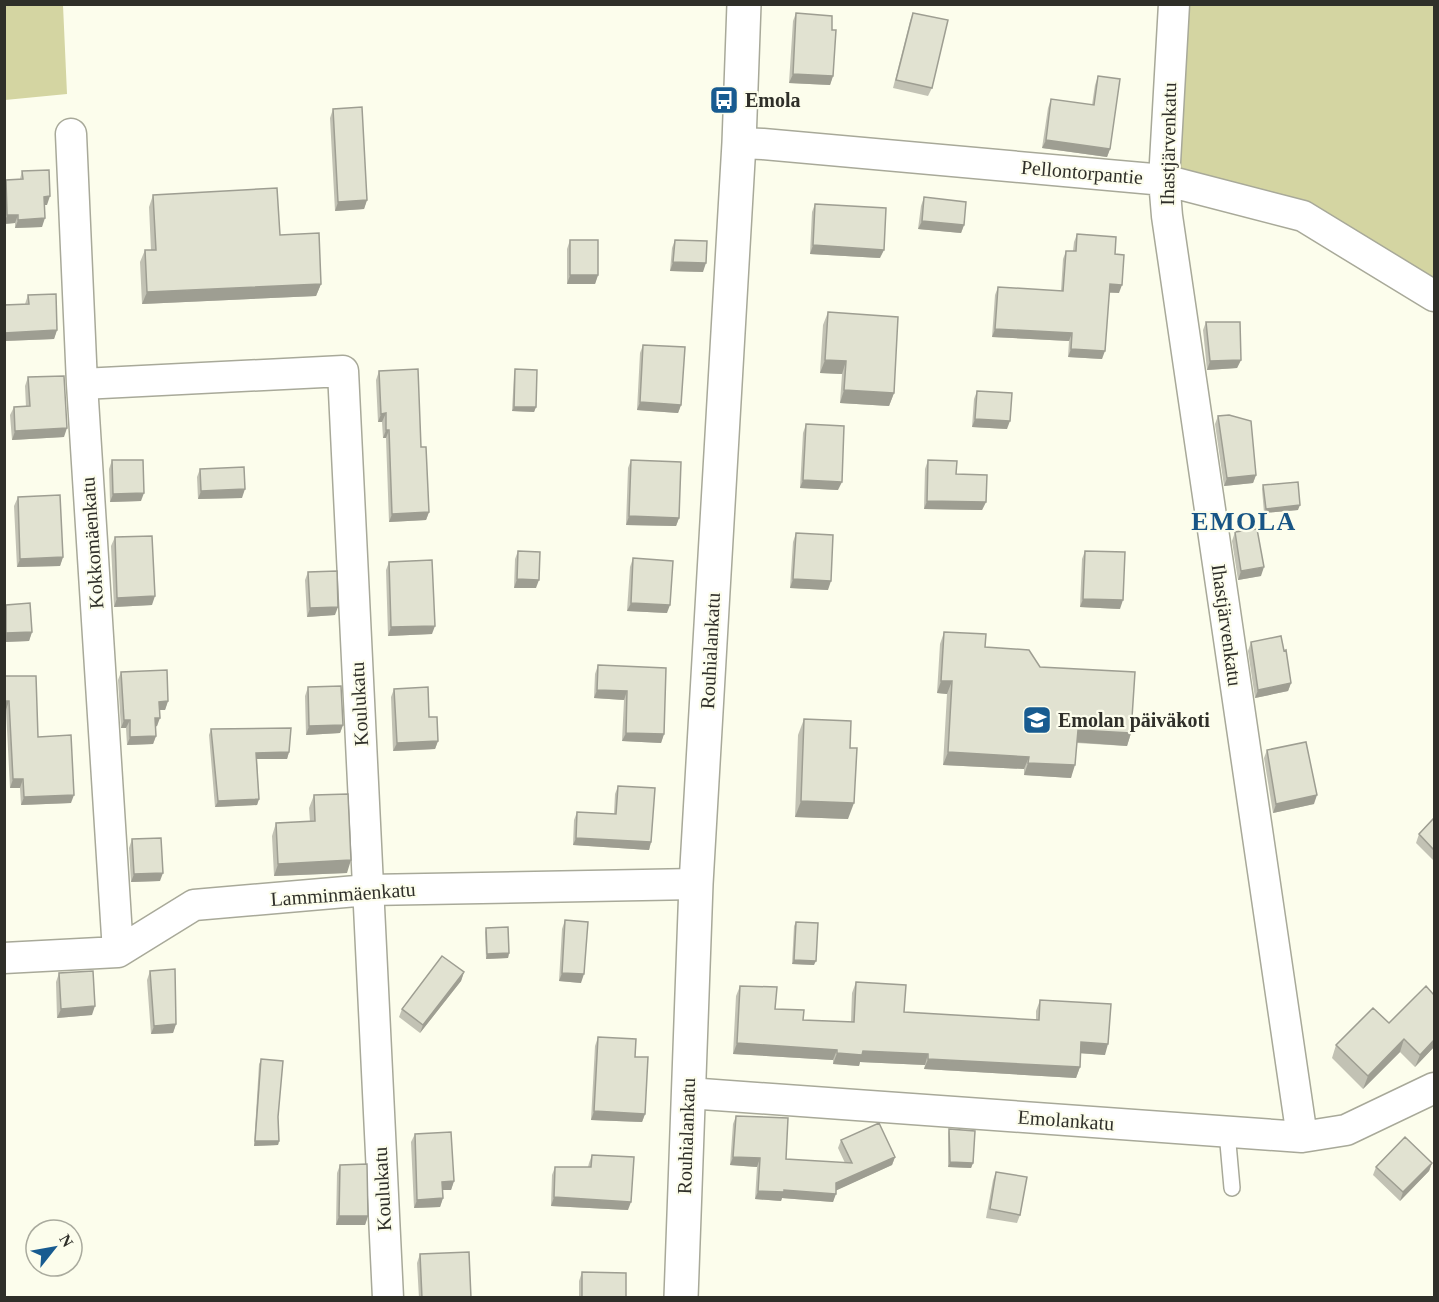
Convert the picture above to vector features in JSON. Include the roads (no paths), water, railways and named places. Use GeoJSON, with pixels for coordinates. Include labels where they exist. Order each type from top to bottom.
{"type":"FeatureCollection","features":[{"type":"Feature","properties":{"kind":"street","name":"Rouhialankatu"},"geometry":{"type":"LineString","coordinates":[[681,1298],[696,884],[739,143],[744,4]]}},
{"type":"Feature","properties":{"kind":"street","name":"Ihastjärvenkatu"},"geometry":{"type":"LineString","coordinates":[[1174,4],[1164,180],[1167,216],[1302,1137]]}},
{"type":"Feature","properties":{"kind":"street","name":"Kokkomäenkatu"},"geometry":{"type":"LineString","coordinates":[[71,134],[82,384],[118,952]]}},
{"type":"Feature","properties":{"kind":"street","name":"Pellontorpantie"},"geometry":{"type":"LineString","coordinates":[[739,143],[1164,180],[1303,216],[1434,296]]}},
{"type":"Feature","properties":{"kind":"street","name":"Koulukatu"},"geometry":{"type":"LineString","coordinates":[[82,384],[343,371],[388,1298]]}},
{"type":"Feature","properties":{"kind":"street","name":"Lamminmäenkatu"},"geometry":{"type":"LineString","coordinates":[[4,958],[118,952],[194,905],[368,890],[696,884]]}},
{"type":"Feature","properties":{"kind":"street","name":"Emolankatu"},"geometry":{"type":"LineString","coordinates":[[688,1092],[1302,1137],[1346,1130],[1434,1088]]}},
{"type":"Feature","properties":{"kind":"lane"},"geometry":{"type":"LineString","coordinates":[[1227,1132],[1232,1188]]}},
{"type":"Feature","properties":{"kind":"place","name":"Emola"},"geometry":{"type":"Point","coordinates":[724,100]}},
{"type":"Feature","properties":{"kind":"place","name":"Emolan päiväkoti"},"geometry":{"type":"Point","coordinates":[1037,720]}},
{"type":"Feature","properties":{"kind":"district","name":"EMOLA"},"geometry":{"type":"Point","coordinates":[1244,521]}}]}
